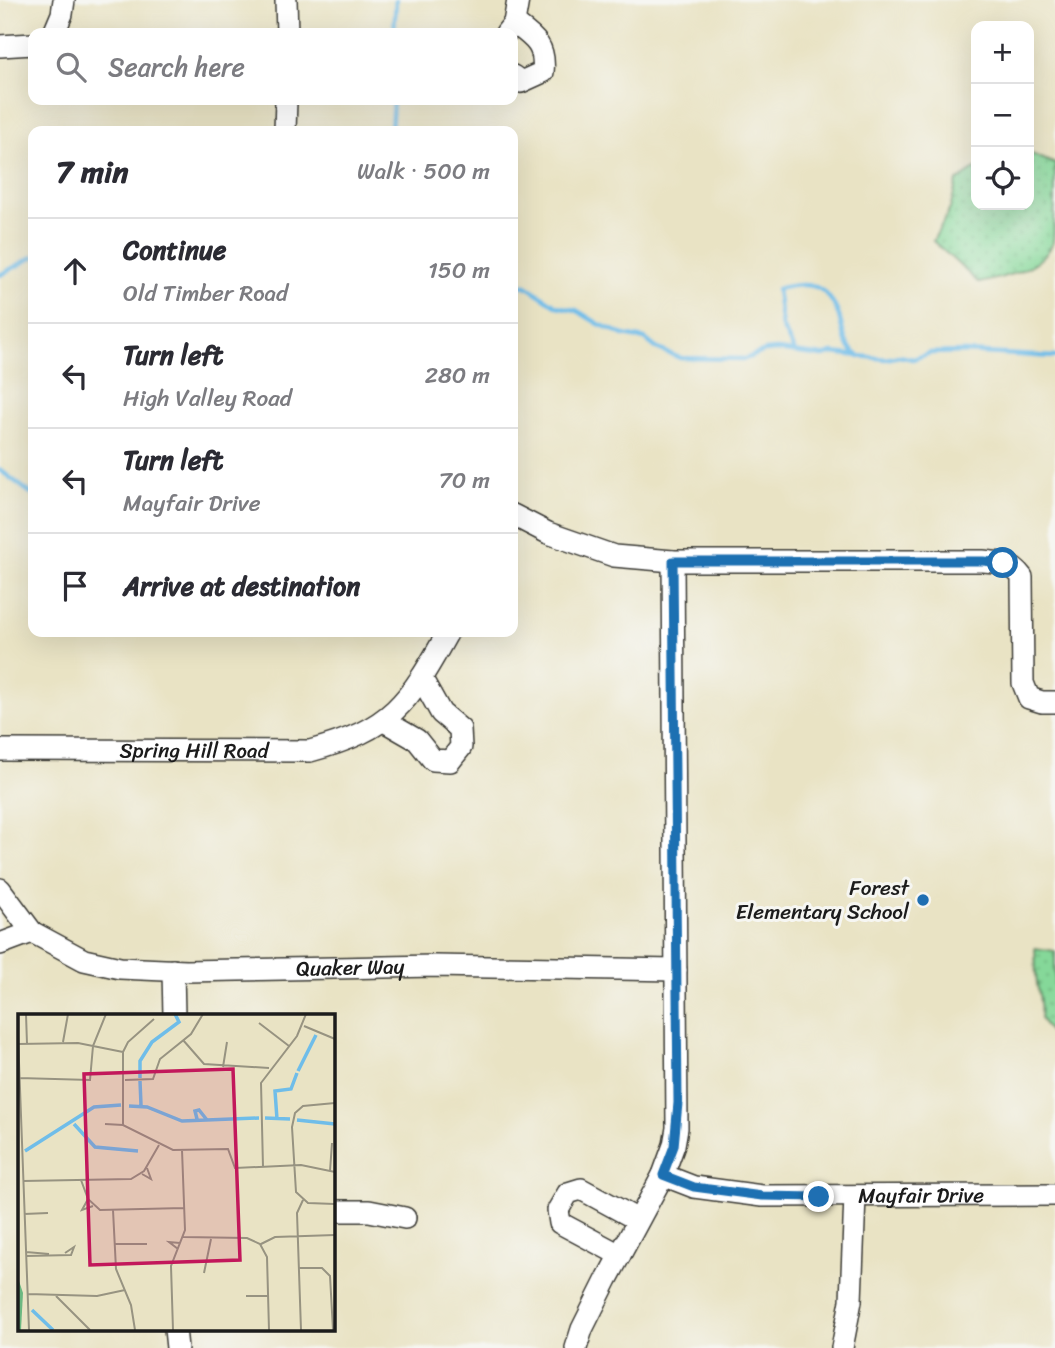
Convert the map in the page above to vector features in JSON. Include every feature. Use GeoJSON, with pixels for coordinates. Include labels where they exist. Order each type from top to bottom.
{"type":"FeatureCollection","features":[{"type":"Feature","properties":{"kind":"street"},"geometry":{"type":"LineString","coordinates":[[56,28],[64,0]]}},
{"type":"Feature","properties":{"kind":"street"},"geometry":{"type":"LineString","coordinates":[[286,0],[287,28]]}},
{"type":"Feature","properties":{"kind":"street"},"geometry":{"type":"LineString","coordinates":[[510,28],[518,0]]}},
{"type":"Feature","properties":{"kind":"street"},"geometry":{"type":"LineString","coordinates":[[518,31],[531,36],[544,52],[544,62],[543,72],[521,82],[518,80]]}},
{"type":"Feature","properties":{"kind":"street"},"geometry":{"type":"LineString","coordinates":[[0,46],[28,44]]}},
{"type":"Feature","properties":{"kind":"street"},"geometry":{"type":"LineString","coordinates":[[285,126],[286,105]]}},
{"type":"Feature","properties":{"kind":"street"},"geometry":{"type":"LineString","coordinates":[[518,519],[614,556],[673,561],[1003,563],[1017,571],[1022,578],[1023,683],[1029,698],[1055,702]]}},
{"type":"Feature","properties":{"kind":"street"},"geometry":{"type":"LineString","coordinates":[[576,1348],[582,1329],[663,1175],[674,1146],[677,1128],[673,561]]}},
{"type":"Feature","properties":{"kind":"street","name":"Spring Hill Road"},"geometry":{"type":"LineString","coordinates":[[0,750],[310,751],[341,742],[384,721],[422,679],[445,637]]}},
{"type":"Feature","properties":{"kind":"street"},"geometry":{"type":"LineString","coordinates":[[384,721],[417,740],[433,760],[450,761],[461,747],[460,729],[441,713],[422,679]]}},
{"type":"Feature","properties":{"kind":"street","name":"Quaker Way"},"geometry":{"type":"LineString","coordinates":[[0,888],[32,932],[84,960],[120,968],[173,970],[434,966],[676,970]]}},
{"type":"Feature","properties":{"kind":"street"},"geometry":{"type":"LineString","coordinates":[[0,944],[32,932]]}},
{"type":"Feature","properties":{"kind":"street"},"geometry":{"type":"LineString","coordinates":[[173,970],[174,1014]]}},
{"type":"Feature","properties":{"kind":"street","name":"Mayfair Drive"},"geometry":{"type":"LineString","coordinates":[[663,1175],[694,1187],[762,1196],[1055,1195]]}},
{"type":"Feature","properties":{"kind":"street"},"geometry":{"type":"LineString","coordinates":[[620,1255],[560,1223],[558,1210],[568,1193],[581,1189],[638,1220]]}},
{"type":"Feature","properties":{"kind":"street"},"geometry":{"type":"LineString","coordinates":[[842,1348],[851,1301],[855,1196]]}},
{"type":"Feature","properties":{"kind":"street"},"geometry":{"type":"LineString","coordinates":[[334,1211],[369,1211],[405,1218]]}},
{"type":"Feature","properties":{"kind":"street"},"geometry":{"type":"LineString","coordinates":[[176,1330],[177,1348]]}},
{"type":"Feature","properties":{"kind":"green space"},"geometry":{"type":"Polygon","coordinates":[[[1034,155],[1055,164],[1053,242],[1048,251],[1032,265],[1010,275],[979,283],[933,241],[950,209],[957,181],[971,171],[971,210],[1034,210],[1034,155]]]}},
{"type":"Feature","properties":{"kind":"green space"},"geometry":{"type":"Polygon","coordinates":[[[1035,948],[1055,951],[1055,1033],[1050,1033],[1040,1018],[1035,948]]]}},
{"type":"Feature","properties":{"kind":"waterway"},"geometry":{"type":"LineString","coordinates":[[394,28],[396,0]]}},
{"type":"Feature","properties":{"kind":"waterway"},"geometry":{"type":"LineString","coordinates":[[391,126],[393,105]]}},
{"type":"Feature","properties":{"kind":"waterway"},"geometry":{"type":"LineString","coordinates":[[0,275],[28,260]]}},
{"type":"Feature","properties":{"kind":"waterway"},"geometry":{"type":"LineString","coordinates":[[518,284],[526,286],[557,306],[576,310],[624,335],[645,339],[656,348],[680,358],[745,359],[765,351],[777,350],[823,356],[833,353],[886,359],[899,356],[913,359],[930,353],[965,352],[1055,357]]}},
{"type":"Feature","properties":{"kind":"waterway"},"geometry":{"type":"LineString","coordinates":[[794,350],[782,327],[777,289],[807,285],[822,290],[828,296],[839,316],[846,341],[858,355]]}},
{"type":"Feature","properties":{"kind":"waterway"},"geometry":{"type":"LineString","coordinates":[[0,470],[28,491]]}},
{"type":"Feature","properties":{"kind":"place","name":"Forest Elementary School"},"geometry":{"type":"Point","coordinates":[923,900]}},
{"type":"Feature","properties":{"kind":"route"},"geometry":{"type":"LineString","coordinates":[[819,1197],[762,1196],[694,1187],[663,1175],[674,1146],[678,1103],[673,561],[1003,563]]}}]}
